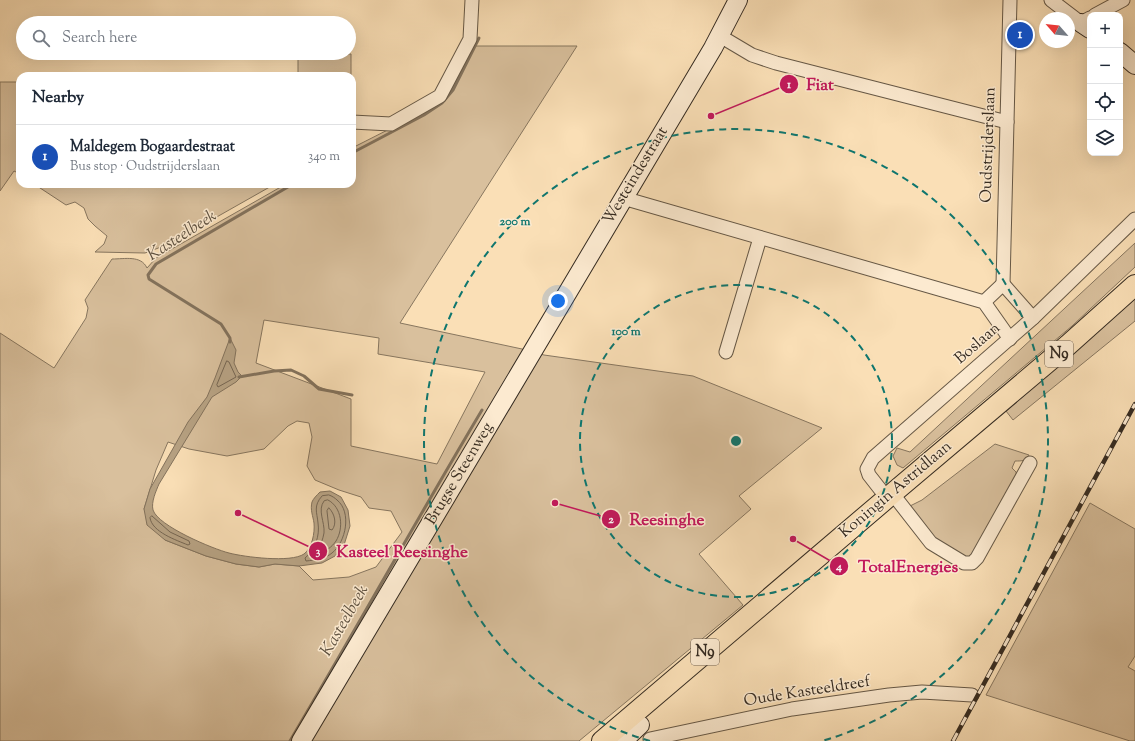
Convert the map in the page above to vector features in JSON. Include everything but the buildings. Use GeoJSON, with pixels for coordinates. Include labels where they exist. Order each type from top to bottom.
{"type":"FeatureCollection","features":[{"type":"Feature","properties":{"kind":"main road","name":"Koningin Astridlaan"},"geometry":{"type":"LineString","coordinates":[[602,741],[644,730],[676,677],[1063,350],[1135,285]]}},
{"type":"Feature","properties":{"kind":"street"},"geometry":{"type":"LineString","coordinates":[[356,122],[391,124],[440,96],[470,39],[472,0]]}},
{"type":"Feature","properties":{"kind":"street","name":"Westeindestraat"},"geometry":{"type":"LineString","coordinates":[[532,351],[720,36],[738,0]]}},
{"type":"Feature","properties":{"kind":"street"},"geometry":{"type":"LineString","coordinates":[[1051,0],[1087,20]]}},
{"type":"Feature","properties":{"kind":"street"},"geometry":{"type":"LineString","coordinates":[[1104,12],[1123,0]]}},
{"type":"Feature","properties":{"kind":"street","name":"Oudstrijderslaan"},"geometry":{"type":"LineString","coordinates":[[1003,284],[1007,122],[1014,2]]}},
{"type":"Feature","properties":{"kind":"street"},"geometry":{"type":"LineString","coordinates":[[720,36],[752,55],[776,63],[1007,122]]}},
{"type":"Feature","properties":{"kind":"street"},"geometry":{"type":"LineString","coordinates":[[1123,55],[1135,65]]}},
{"type":"Feature","properties":{"kind":"street"},"geometry":{"type":"LineString","coordinates":[[623,198],[984,302],[1010,339]]}},
{"type":"Feature","properties":{"kind":"street","name":"Boslaan"},"geometry":{"type":"LineString","coordinates":[[1030,463],[977,558],[972,563],[964,563],[931,543],[890,495],[869,475],[867,469],[873,458],[1010,339],[1135,219]]}},
{"type":"Feature","properties":{"kind":"street"},"geometry":{"type":"LineString","coordinates":[[726,352],[760,238]]}},
{"type":"Feature","properties":{"kind":"street"},"geometry":{"type":"LineString","coordinates":[[984,302],[1003,284],[1033,318]]}},
{"type":"Feature","properties":{"kind":"street","name":"Brugse Steenweg"},"geometry":{"type":"LineString","coordinates":[[301,741],[532,351]]}},
{"type":"Feature","properties":{"kind":"street","name":"Oude Kasteeldreef"},"geometry":{"type":"LineString","coordinates":[[644,730],[882,696],[922,692],[972,695]]}},
{"type":"Feature","properties":{"kind":"street","name":"Koningin Astridlaan"},"geometry":{"type":"LineString","coordinates":[[623,741],[644,730]]}},
{"type":"Feature","properties":{"kind":"shaded area"},"geometry":{"type":"Polygon","coordinates":[[[470,46],[577,46],[400,323],[544,355],[693,376],[822,428],[739,496],[751,509],[699,554],[743,605],[579,741],[0,741],[0,333],[54,368],[86,318],[88,308],[85,300],[112,259],[137,259],[147,268],[156,258],[279,188],[356,188],[356,146],[433,107],[470,46]],[[264,320],[256,363],[351,399],[351,446],[437,464],[485,372],[378,354],[379,338],[264,320]],[[297,421],[288,426],[264,449],[227,456],[189,449],[168,442],[156,470],[144,509],[165,540],[206,556],[236,564],[259,567],[275,564],[299,566],[313,580],[349,577],[376,567],[402,532],[391,511],[369,508],[361,497],[315,480],[307,466],[312,437],[309,423],[297,421]]]}},
{"type":"Feature","properties":{"kind":"shaded area"},"geometry":{"type":"Polygon","coordinates":[[[298,60],[351,60],[351,72],[298,72],[298,60]]]}},
{"type":"Feature","properties":{"kind":"shaded area"},"geometry":{"type":"Polygon","coordinates":[[[0,82],[16,82],[16,172],[14,171],[0,191],[0,82]]]}},
{"type":"Feature","properties":{"kind":"shaded area"},"geometry":{"type":"Polygon","coordinates":[[[40,188],[268,188],[169,244],[145,253],[95,252],[104,244],[107,236],[88,219],[84,208],[75,202],[66,205],[40,188]]]}},
{"type":"Feature","properties":{"kind":"shaded area"},"geometry":{"type":"Polygon","coordinates":[[[1135,243],[1135,267],[1072,326],[903,468],[897,465],[893,456],[897,448],[910,452],[1135,243]]]}},
{"type":"Feature","properties":{"kind":"shaded area"},"geometry":{"type":"Polygon","coordinates":[[[1135,299],[1135,321],[1013,420],[1006,411],[1135,299]]]}},
{"type":"Feature","properties":{"kind":"shaded area"},"geometry":{"type":"Polygon","coordinates":[[[995,444],[1029,455],[1024,460],[1015,461],[1012,468],[1016,472],[1017,477],[972,556],[965,557],[937,542],[910,506],[922,500],[995,444]]]}},
{"type":"Feature","properties":{"kind":"shaded area"},"geometry":{"type":"Polygon","coordinates":[[[1090,503],[1135,529],[1135,656],[1128,667],[1135,671],[1135,741],[1130,741],[986,695],[1090,503]]]}},
{"type":"Feature","properties":{"kind":"water"},"geometry":{"type":"Polygon","coordinates":[[[230,338],[236,350],[234,363],[238,372],[242,376],[236,382],[212,397],[159,484],[153,500],[153,510],[157,516],[175,530],[221,551],[236,555],[279,559],[289,558],[298,557],[304,554],[309,548],[314,531],[311,510],[312,502],[320,492],[330,491],[341,497],[348,510],[350,526],[344,545],[335,556],[322,563],[299,566],[275,564],[259,567],[236,564],[206,556],[165,540],[147,525],[144,509],[150,489],[188,422],[207,397],[230,338]]]}},
{"type":"Feature","properties":{"kind":"waterway","name":"Kasteelbeek"},"geometry":{"type":"LineString","coordinates":[[356,151],[424,115],[442,103],[453,90],[479,38]]}},
{"type":"Feature","properties":{"kind":"waterway","name":"Kasteelbeek"},"geometry":{"type":"LineString","coordinates":[[230,342],[230,338],[221,324],[149,279],[148,275],[156,264],[286,188]]}},
{"type":"Feature","properties":{"kind":"waterway","name":"Kasteelbeek"},"geometry":{"type":"LineString","coordinates":[[239,377],[274,371],[291,370],[304,376],[319,389],[352,395]]}},
{"type":"Feature","properties":{"kind":"waterway","name":"Kasteelbeek"},"geometry":{"type":"LineString","coordinates":[[290,741],[482,410]]}},
{"type":"Feature","properties":{"kind":"railway"},"geometry":{"type":"LineString","coordinates":[[953,741],[1135,404]]}},
{"type":"Feature","properties":{"kind":"place","name":"Maldegem Bogaardestraat"},"geometry":{"type":"Point","coordinates":[1020,35]}},
{"type":"Feature","properties":{"kind":"place","name":"Fiat"},"geometry":{"type":"Point","coordinates":[711,116]}},
{"type":"Feature","properties":{"kind":"place","name":"Reesinghe"},"geometry":{"type":"Point","coordinates":[555,503]}},
{"type":"Feature","properties":{"kind":"place","name":"Kasteel Reesinghe"},"geometry":{"type":"Point","coordinates":[238,513]}},
{"type":"Feature","properties":{"kind":"place","name":"TotalEnergies"},"geometry":{"type":"Point","coordinates":[793,539]}}]}
